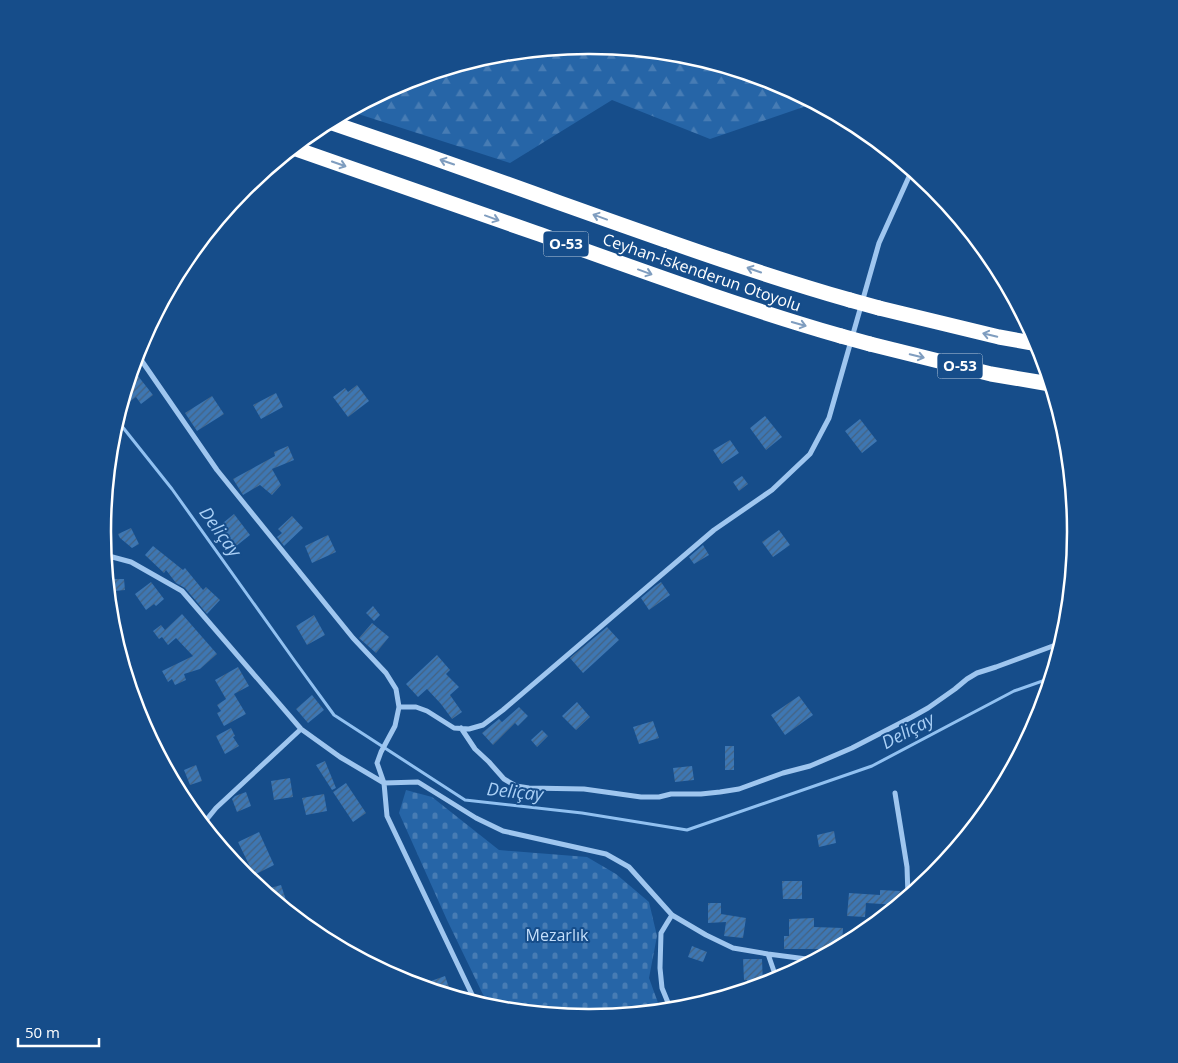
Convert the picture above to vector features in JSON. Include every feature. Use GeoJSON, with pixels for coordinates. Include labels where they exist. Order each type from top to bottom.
{"type":"FeatureCollection","features":[{"type":"Feature","properties":{"kind":"highway","name":"Ceyhan-İskenderun Otoyolu"},"geometry":{"type":"LineString","coordinates":[[338,125],[792,284],[879,308],[1027,342]]}},
{"type":"Feature","properties":{"kind":"highway","name":"Ceyhan-İskenderun Otoyolu"},"geometry":{"type":"LineString","coordinates":[[300,150],[781,319],[870,344],[991,374],[1042,383]]}},
{"type":"Feature","properties":{"kind":"street"},"geometry":{"type":"LineString","coordinates":[[399,707],[416,707],[454,728],[469,729],[483,725],[714,530],[772,490],[810,454],[830,418],[879,243],[909,177]]}},
{"type":"Feature","properties":{"kind":"street"},"geometry":{"type":"LineString","coordinates":[[143,363],[217,470],[353,638],[386,672],[396,689],[399,707],[395,726],[377,763],[384,782],[387,816],[472,995]]}},
{"type":"Feature","properties":{"kind":"street"},"geometry":{"type":"LineString","coordinates":[[112,557],[131,562],[182,591],[300,729],[340,757],[384,782],[418,782],[476,818],[503,831],[606,854],[629,867],[672,915],[733,948],[803,959]]}},
{"type":"Feature","properties":{"kind":"street"},"geometry":{"type":"LineString","coordinates":[[461,728],[475,749],[504,779],[516,786],[584,789],[641,797],[720,792],[739,789],[783,773],[810,766],[852,748],[928,708],[977,673],[1052,646]]}},
{"type":"Feature","properties":{"kind":"street"},"geometry":{"type":"LineString","coordinates":[[207,818],[216,808],[300,729]]}},
{"type":"Feature","properties":{"kind":"street"},"geometry":{"type":"LineString","coordinates":[[895,793],[907,866],[908,887]]}},
{"type":"Feature","properties":{"kind":"street"},"geometry":{"type":"LineString","coordinates":[[668,1002],[662,988],[660,968],[661,933],[672,915]]}},
{"type":"Feature","properties":{"kind":"street"},"geometry":{"type":"LineString","coordinates":[[768,954],[774,972]]}},
{"type":"Feature","properties":{"kind":"green space"},"geometry":{"type":"Polygon","coordinates":[[[589,54],[651,58],[713,70],[772,90],[806,106],[710,139],[612,100],[510,163],[358,114],[406,90],[465,70],[527,58],[589,54]]]}},
{"type":"Feature","properties":{"kind":"green space","name":"Mezarlık"},"geometry":{"type":"Polygon","coordinates":[[[406,790],[432,797],[499,850],[587,857],[616,874],[649,902],[657,936],[649,978],[658,1004],[620,1008],[558,1008],[484,997],[399,813],[406,790]]]}},
{"type":"Feature","properties":{"kind":"building"},"geometry":{"type":"Polygon","coordinates":[[[138,376],[153,395],[141,404],[136,397],[130,401],[138,376]]]}},
{"type":"Feature","properties":{"kind":"building"},"geometry":{"type":"Polygon","coordinates":[[[357,385],[369,401],[348,417],[333,397],[345,388],[348,392],[357,385]]]}},
{"type":"Feature","properties":{"kind":"building"},"geometry":{"type":"Polygon","coordinates":[[[276,393],[283,407],[261,419],[253,405],[276,393]]]}},
{"type":"Feature","properties":{"kind":"building"},"geometry":{"type":"Polygon","coordinates":[[[212,396],[224,414],[197,431],[185,413],[212,396]]]}},
{"type":"Feature","properties":{"kind":"building"},"geometry":{"type":"Polygon","coordinates":[[[765,416],[782,437],[766,450],[750,428],[765,416]]]}},
{"type":"Feature","properties":{"kind":"building"},"geometry":{"type":"Polygon","coordinates":[[[860,419],[877,441],[862,453],[845,431],[860,419]]]}},
{"type":"Feature","properties":{"kind":"building"},"geometry":{"type":"Polygon","coordinates":[[[730,440],[739,453],[722,464],[713,450],[730,440]]]}},
{"type":"Feature","properties":{"kind":"building"},"geometry":{"type":"Polygon","coordinates":[[[288,446],[294,460],[272,469],[281,485],[272,495],[260,485],[243,495],[233,479],[275,456],[274,452],[288,446]]]}},
{"type":"Feature","properties":{"kind":"building"},"geometry":{"type":"Polygon","coordinates":[[[742,476],[748,484],[739,491],[733,482],[742,476]]]}},
{"type":"Feature","properties":{"kind":"building"},"geometry":{"type":"Polygon","coordinates":[[[234,514],[250,535],[235,547],[218,527],[234,514]]]}},
{"type":"Feature","properties":{"kind":"building"},"geometry":{"type":"Polygon","coordinates":[[[292,516],[303,528],[284,546],[277,537],[282,533],[278,529],[292,516]]]}},
{"type":"Feature","properties":{"kind":"building"},"geometry":{"type":"Polygon","coordinates":[[[131,528],[139,544],[132,548],[118,534],[131,528]]]}},
{"type":"Feature","properties":{"kind":"building"},"geometry":{"type":"Polygon","coordinates":[[[779,530],[790,545],[773,557],[762,542],[779,530]]]}},
{"type":"Feature","properties":{"kind":"building"},"geometry":{"type":"Polygon","coordinates":[[[328,535],[336,552],[312,563],[305,546],[328,535]]]}},
{"type":"Feature","properties":{"kind":"building"},"geometry":{"type":"Polygon","coordinates":[[[703,545],[709,555],[694,564],[689,557],[703,545]]]}},
{"type":"Feature","properties":{"kind":"building"},"geometry":{"type":"Polygon","coordinates":[[[153,546],[183,570],[185,568],[203,590],[206,587],[220,600],[207,614],[185,588],[176,583],[166,570],[164,573],[145,555],[153,546]]]}},
{"type":"Feature","properties":{"kind":"building"},"geometry":{"type":"Polygon","coordinates":[[[114,579],[124,579],[125,590],[115,591],[114,579]]]}},
{"type":"Feature","properties":{"kind":"building"},"geometry":{"type":"Polygon","coordinates":[[[151,582],[164,599],[156,606],[154,604],[146,610],[135,594],[151,582]]]}},
{"type":"Feature","properties":{"kind":"building"},"geometry":{"type":"Polygon","coordinates":[[[661,582],[670,595],[649,610],[641,598],[661,582]]]}},
{"type":"Feature","properties":{"kind":"building"},"geometry":{"type":"Polygon","coordinates":[[[373,606],[380,615],[374,621],[366,613],[373,606]]]}},
{"type":"Feature","properties":{"kind":"building"},"geometry":{"type":"Polygon","coordinates":[[[182,614],[217,654],[200,669],[184,674],[186,680],[175,685],[172,679],[168,682],[162,671],[193,656],[176,638],[168,645],[162,637],[159,639],[153,631],[161,625],[165,630],[182,614]]]}},
{"type":"Feature","properties":{"kind":"building"},"geometry":{"type":"Polygon","coordinates":[[[314,615],[325,635],[307,645],[296,626],[314,615]]]}},
{"type":"Feature","properties":{"kind":"building"},"geometry":{"type":"Polygon","coordinates":[[[372,623],[389,637],[376,653],[359,638],[372,623]]]}},
{"type":"Feature","properties":{"kind":"building"},"geometry":{"type":"Polygon","coordinates":[[[607,627],[619,640],[583,673],[570,658],[607,627]]]}},
{"type":"Feature","properties":{"kind":"building"},"geometry":{"type":"Polygon","coordinates":[[[437,655],[450,670],[446,674],[459,687],[450,695],[462,712],[452,719],[427,689],[418,697],[406,684],[437,655]]]}},
{"type":"Feature","properties":{"kind":"building"},"geometry":{"type":"Polygon","coordinates":[[[238,667],[249,686],[234,694],[246,714],[224,726],[217,713],[221,711],[217,705],[226,699],[215,680],[238,667]]]}},
{"type":"Feature","properties":{"kind":"building"},"geometry":{"type":"Polygon","coordinates":[[[312,695],[324,710],[308,723],[296,709],[312,695]]]}},
{"type":"Feature","properties":{"kind":"building"},"geometry":{"type":"Polygon","coordinates":[[[799,696],[813,715],[785,735],[771,715],[799,696]]]}},
{"type":"Feature","properties":{"kind":"building"},"geometry":{"type":"Polygon","coordinates":[[[577,702],[590,717],[576,730],[562,716],[577,702]]]}},
{"type":"Feature","properties":{"kind":"building"},"geometry":{"type":"Polygon","coordinates":[[[519,707],[528,716],[518,726],[515,723],[493,745],[482,733],[499,719],[502,722],[519,707]]]}},
{"type":"Feature","properties":{"kind":"building"},"geometry":{"type":"Polygon","coordinates":[[[653,721],[659,738],[639,744],[633,727],[653,721]]]}},
{"type":"Feature","properties":{"kind":"building"},"geometry":{"type":"Polygon","coordinates":[[[231,728],[235,736],[233,737],[239,746],[225,754],[216,736],[231,728]]]}},
{"type":"Feature","properties":{"kind":"building"},"geometry":{"type":"Polygon","coordinates":[[[542,730],[548,736],[537,747],[531,740],[542,730]]]}},
{"type":"Feature","properties":{"kind":"building"},"geometry":{"type":"Polygon","coordinates":[[[725,746],[734,746],[734,770],[725,770],[725,746]]]}},
{"type":"Feature","properties":{"kind":"building"},"geometry":{"type":"Polygon","coordinates":[[[325,761],[336,788],[332,790],[316,765],[325,761]]]}},
{"type":"Feature","properties":{"kind":"building"},"geometry":{"type":"Polygon","coordinates":[[[196,765],[202,781],[190,785],[184,770],[196,765]]]}},
{"type":"Feature","properties":{"kind":"building"},"geometry":{"type":"Polygon","coordinates":[[[692,766],[694,780],[675,782],[673,768],[692,766]]]}},
{"type":"Feature","properties":{"kind":"building"},"geometry":{"type":"Polygon","coordinates":[[[290,778],[293,797],[274,800],[271,781],[290,778]]]}},
{"type":"Feature","properties":{"kind":"building"},"geometry":{"type":"Polygon","coordinates":[[[346,783],[366,813],[353,822],[333,792],[346,783]]]}},
{"type":"Feature","properties":{"kind":"building"},"geometry":{"type":"Polygon","coordinates":[[[246,792],[251,806],[237,812],[232,799],[246,792]]]}},
{"type":"Feature","properties":{"kind":"building"},"geometry":{"type":"Polygon","coordinates":[[[324,794],[327,811],[306,815],[302,798],[324,794]]]}},
{"type":"Feature","properties":{"kind":"building"},"geometry":{"type":"Polygon","coordinates":[[[834,831],[836,843],[819,847],[817,835],[834,831]]]}},
{"type":"Feature","properties":{"kind":"building"},"geometry":{"type":"Polygon","coordinates":[[[259,832],[274,865],[256,874],[251,869],[238,842],[259,832]]]}},
{"type":"Feature","properties":{"kind":"building"},"geometry":{"type":"Polygon","coordinates":[[[782,881],[802,881],[802,899],[783,899],[782,881]]]}},
{"type":"Feature","properties":{"kind":"building"},"geometry":{"type":"Polygon","coordinates":[[[281,885],[286,901],[274,891],[271,888],[281,885]]]}},
{"type":"Feature","properties":{"kind":"building"},"geometry":{"type":"Polygon","coordinates":[[[880,890],[900,891],[900,895],[888,904],[866,903],[865,917],[847,916],[849,893],[880,895],[880,890]]]}},
{"type":"Feature","properties":{"kind":"building"},"geometry":{"type":"Polygon","coordinates":[[[708,903],[721,903],[721,914],[746,918],[743,938],[724,936],[726,922],[708,923],[708,903]]]}},
{"type":"Feature","properties":{"kind":"building"},"geometry":{"type":"Polygon","coordinates":[[[814,918],[814,927],[843,928],[843,936],[821,949],[784,949],[784,936],[789,936],[789,919],[814,918]]]}},
{"type":"Feature","properties":{"kind":"building"},"geometry":{"type":"Polygon","coordinates":[[[692,946],[707,952],[703,962],[688,957],[692,946]]]}},
{"type":"Feature","properties":{"kind":"building"},"geometry":{"type":"Polygon","coordinates":[[[743,959],[762,959],[763,977],[747,982],[747,980],[744,980],[743,959]]]}},
{"type":"Feature","properties":{"kind":"building"},"geometry":{"type":"Polygon","coordinates":[[[445,976],[449,988],[432,983],[431,981],[445,976]]]}},
{"type":"Feature","properties":{"kind":"waterway","name":"Deliçay"},"geometry":{"type":"LineString","coordinates":[[123,427],[172,489],[334,715],[465,800],[582,813],[687,830],[872,766],[1014,691],[1042,681]]}}]}
